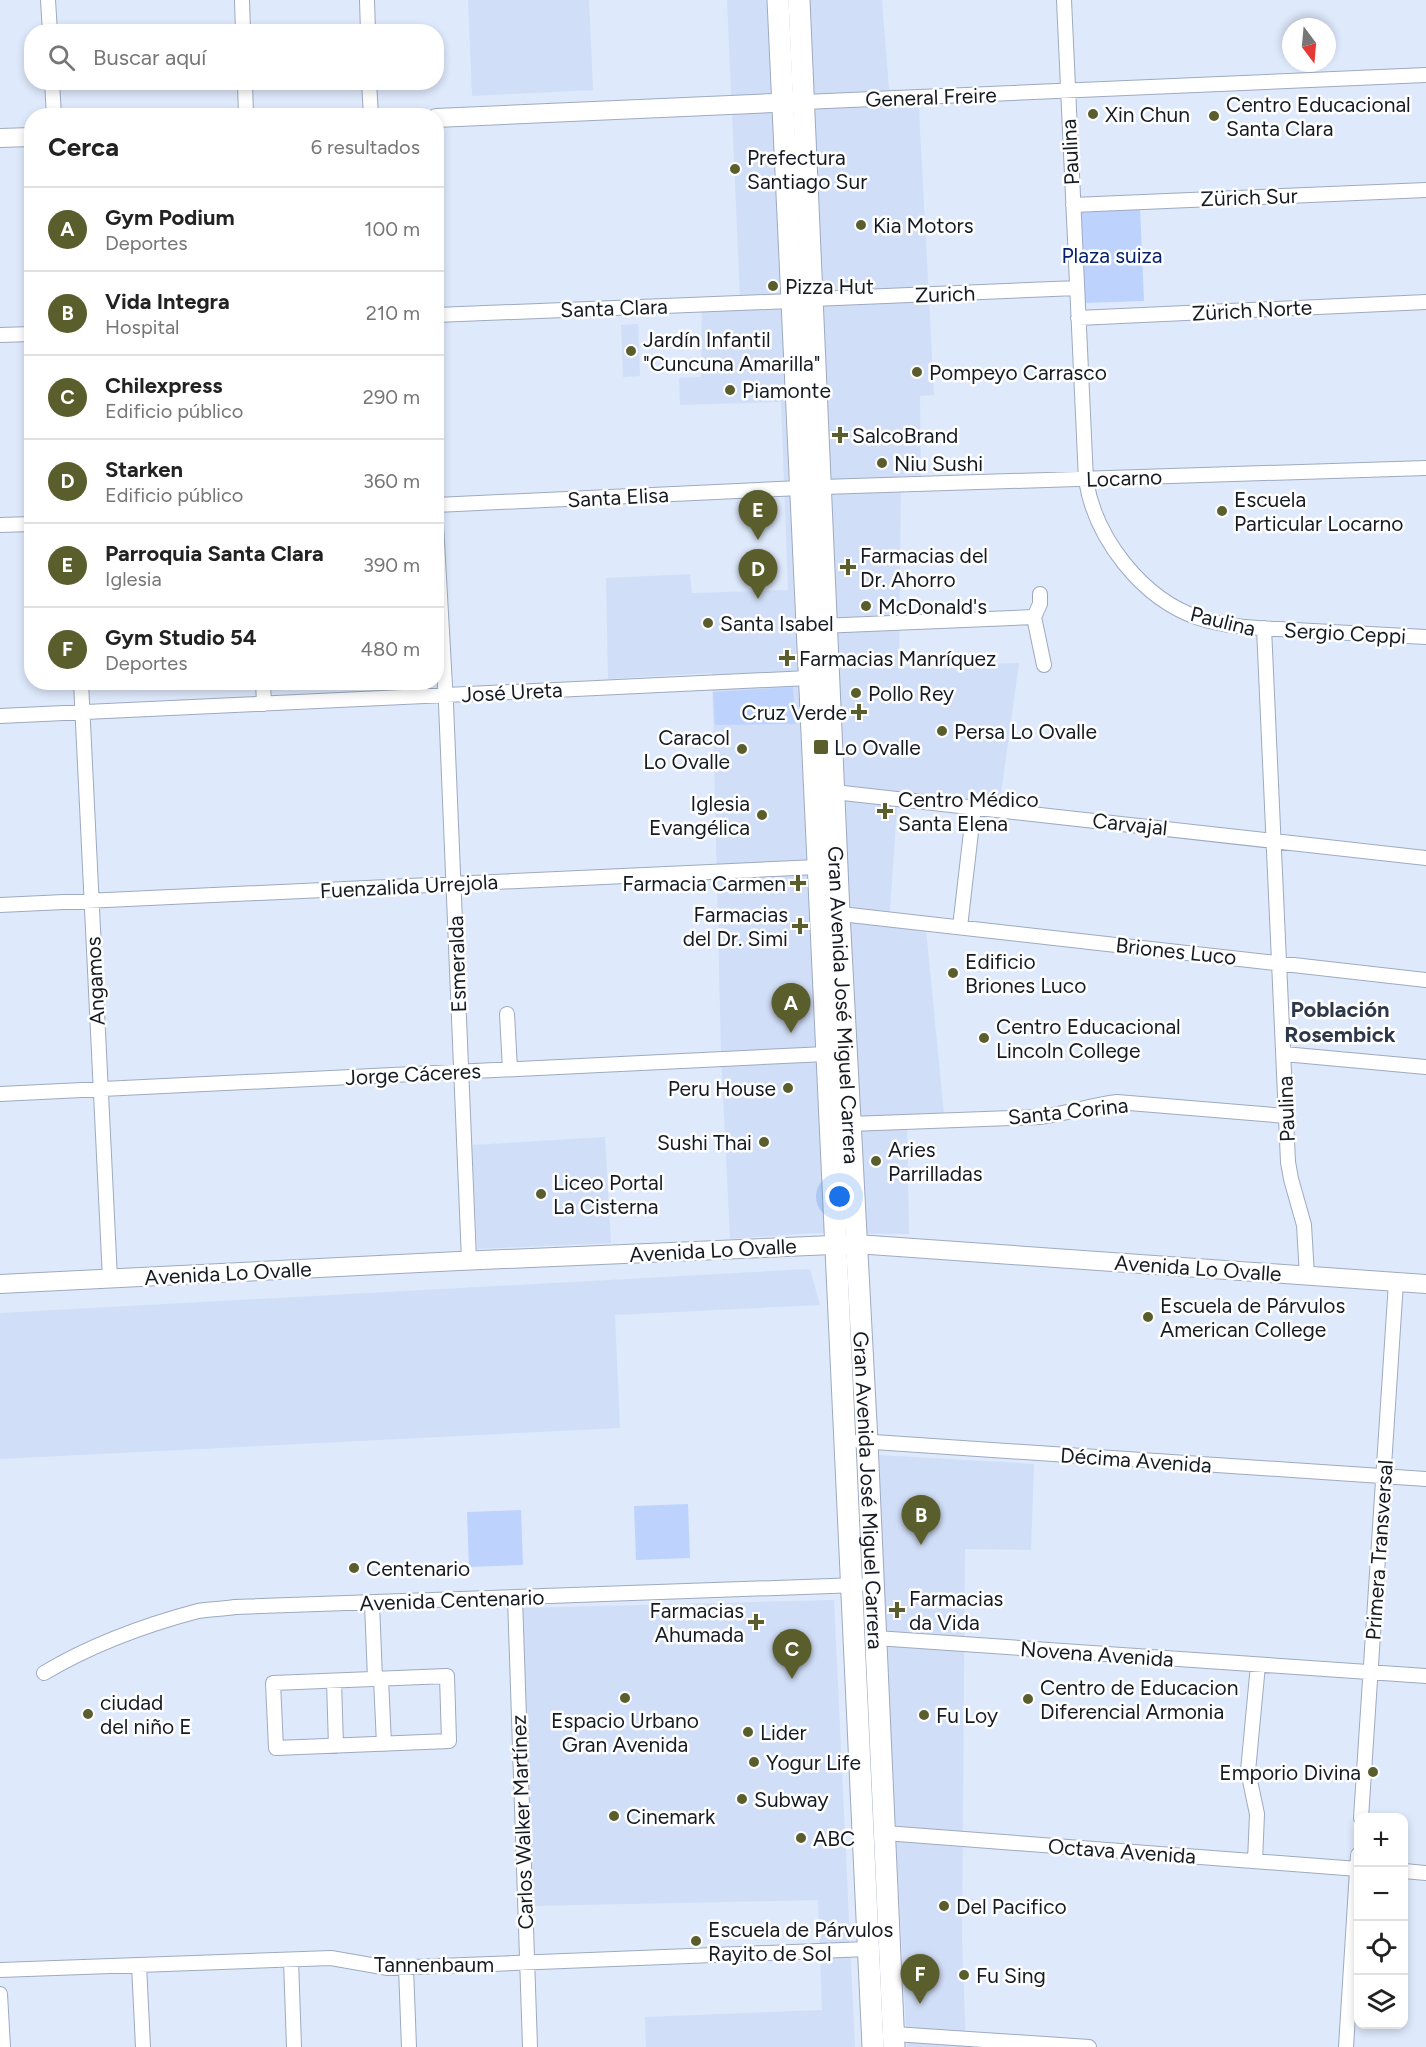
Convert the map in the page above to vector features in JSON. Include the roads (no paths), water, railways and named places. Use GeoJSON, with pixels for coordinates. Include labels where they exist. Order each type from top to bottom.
{"type":"FeatureCollection","features":[{"type":"Feature","properties":{"kind":"main road","name":"Gran Avenida José Miguel Carrera"},"geometry":{"type":"LineString","coordinates":[[778,0],[817,867],[829,915],[847,1073],[867,1442],[894,2040]]}},
{"type":"Feature","properties":{"kind":"main road","name":"Gran Avenida José Miguel Carrera"},"geometry":{"type":"LineString","coordinates":[[799,0],[834,792],[826,1054],[873,2047]]}},
{"type":"Feature","properties":{"kind":"main road","name":"General Freire"},"geometry":{"type":"LineString","coordinates":[[444,118],[804,102]]}},
{"type":"Feature","properties":{"kind":"main road"},"geometry":{"type":"LineString","coordinates":[[0,138],[24,137]]}},
{"type":"Feature","properties":{"kind":"main road"},"geometry":{"type":"LineString","coordinates":[[800,488],[821,479]]}},
{"type":"Feature","properties":{"kind":"main road"},"geometry":{"type":"LineString","coordinates":[[826,1054],[841,1062],[847,1073]]}},
{"type":"Feature","properties":{"kind":"main road","name":"Avenida Lo Ovalle"},"geometry":{"type":"LineString","coordinates":[[0,1284],[834,1244],[1426,1284]]}},
{"type":"Feature","properties":{"kind":"main road"},"geometry":{"type":"LineString","coordinates":[[871,2016],[894,2040]]}},
{"type":"Feature","properties":{"kind":"street"},"geometry":{"type":"LineString","coordinates":[[48,0],[50,24]]}},
{"type":"Feature","properties":{"kind":"street"},"geometry":{"type":"LineString","coordinates":[[242,0],[243,24]]}},
{"type":"Feature","properties":{"kind":"street"},"geometry":{"type":"LineString","coordinates":[[367,0],[368,24]]}},
{"type":"Feature","properties":{"kind":"street","name":"Paulina"},"geometry":{"type":"LineString","coordinates":[[1064,0],[1086,480],[1092,508],[1107,538],[1128,567],[1150,589],[1179,610],[1198,618],[1225,624],[1264,628],[1289,1171],[1304,1225],[1307,1276]]}},
{"type":"Feature","properties":{"kind":"street","name":"General Freire"},"geometry":{"type":"LineString","coordinates":[[804,102],[1426,75]]}},
{"type":"Feature","properties":{"kind":"street"},"geometry":{"type":"LineString","coordinates":[[52,90],[54,108]]}},
{"type":"Feature","properties":{"kind":"street"},"geometry":{"type":"LineString","coordinates":[[245,90],[246,108]]}},
{"type":"Feature","properties":{"kind":"street"},"geometry":{"type":"LineString","coordinates":[[369,90],[370,108]]}},
{"type":"Feature","properties":{"kind":"street","name":"Zürich Sur"},"geometry":{"type":"LineString","coordinates":[[1073,205],[1426,190]]}},
{"type":"Feature","properties":{"kind":"street","name":"Zurich"},"geometry":{"type":"LineString","coordinates":[[813,299],[1077,288]]}},
{"type":"Feature","properties":{"kind":"street","name":"Santa Clara"},"geometry":{"type":"LineString","coordinates":[[444,315],[792,301]]}},
{"type":"Feature","properties":{"kind":"street","name":"Zürich Norte"},"geometry":{"type":"LineString","coordinates":[[1078,318],[1426,302]]}},
{"type":"Feature","properties":{"kind":"street"},"geometry":{"type":"LineString","coordinates":[[0,335],[24,334]]}},
{"type":"Feature","properties":{"kind":"street","name":"Locarno"},"geometry":{"type":"LineString","coordinates":[[821,479],[1086,480],[1426,468]]}},
{"type":"Feature","properties":{"kind":"street","name":"Santa Elisa"},"geometry":{"type":"LineString","coordinates":[[444,505],[800,488]]}},
{"type":"Feature","properties":{"kind":"street"},"geometry":{"type":"LineString","coordinates":[[0,525],[24,524]]}},
{"type":"Feature","properties":{"kind":"street"},"geometry":{"type":"LineString","coordinates":[[1040,594],[1040,604],[1034,617],[1044,665]]}},
{"type":"Feature","properties":{"kind":"street"},"geometry":{"type":"LineString","coordinates":[[806,627],[1034,617]]}},
{"type":"Feature","properties":{"kind":"street","name":"Sergio Ceppi"},"geometry":{"type":"LineString","coordinates":[[1264,628],[1426,637]]}},
{"type":"Feature","properties":{"kind":"street","name":"Esmeralda"},"geometry":{"type":"LineString","coordinates":[[444,661],[469,1260]]}},
{"type":"Feature","properties":{"kind":"street","name":"José Ureta"},"geometry":{"type":"LineString","coordinates":[[0,716],[809,678]]}},
{"type":"Feature","properties":{"kind":"street","name":"Angamos"},"geometry":{"type":"LineString","coordinates":[[81,690],[110,1279]]}},
{"type":"Feature","properties":{"kind":"street"},"geometry":{"type":"LineString","coordinates":[[263,690],[264,704]]}},
{"type":"Feature","properties":{"kind":"street","name":"Carvajal"},"geometry":{"type":"LineString","coordinates":[[834,792],[1426,858]]}},
{"type":"Feature","properties":{"kind":"street"},"geometry":{"type":"LineString","coordinates":[[960,927],[974,806]]}},
{"type":"Feature","properties":{"kind":"street","name":"Fuenzalida Urrejola"},"geometry":{"type":"LineString","coordinates":[[0,905],[817,867]]}},
{"type":"Feature","properties":{"kind":"street","name":"Briones Luco"},"geometry":{"type":"LineString","coordinates":[[829,915],[960,927],[1426,980]]}},
{"type":"Feature","properties":{"kind":"street"},"geometry":{"type":"LineString","coordinates":[[507,1014],[510,1069]]}},
{"type":"Feature","properties":{"kind":"street","name":"Jorge Cáceres"},"geometry":{"type":"LineString","coordinates":[[0,1094],[826,1054]]}},
{"type":"Feature","properties":{"kind":"street"},"geometry":{"type":"LineString","coordinates":[[1284,1054],[1426,1067]]}},
{"type":"Feature","properties":{"kind":"street","name":"Santa Corina"},"geometry":{"type":"LineString","coordinates":[[850,1124],[1040,1117],[1065,1114],[1097,1104],[1117,1102],[1286,1116]]}},
{"type":"Feature","properties":{"kind":"street","name":"Primera Transversal"},"geometry":{"type":"LineString","coordinates":[[1361,1813],[1396,1282]]}},
{"type":"Feature","properties":{"kind":"street","name":"Décima Avenida"},"geometry":{"type":"LineString","coordinates":[[845,1441],[1426,1479]]}},
{"type":"Feature","properties":{"kind":"street","name":"Avenida Centenario"},"geometry":{"type":"LineString","coordinates":[[44,1673],[71,1657],[105,1643],[200,1611],[235,1607],[873,1585]]}},
{"type":"Feature","properties":{"kind":"street","name":"Carlos Walker Martínez"},"geometry":{"type":"LineString","coordinates":[[515,1598],[530,2047]]}},
{"type":"Feature","properties":{"kind":"street"},"geometry":{"type":"LineString","coordinates":[[372,1603],[384,1744]]}},
{"type":"Feature","properties":{"kind":"street","name":"Novena Avenida"},"geometry":{"type":"LineString","coordinates":[[876,1638],[1426,1676]]}},
{"type":"Feature","properties":{"kind":"street"},"geometry":{"type":"LineString","coordinates":[[1255,1861],[1257,1814],[1248,1771],[1258,1665]]}},
{"type":"Feature","properties":{"kind":"street"},"geometry":{"type":"LineString","coordinates":[[447,1676],[449,1741],[276,1748],[273,1683],[378,1679],[447,1676]]}},
{"type":"Feature","properties":{"kind":"street"},"geometry":{"type":"LineString","coordinates":[[334,1680],[336,1746]]}},
{"type":"Feature","properties":{"kind":"street","name":"Octava Avenida"},"geometry":{"type":"LineString","coordinates":[[885,1833],[1354,1869]]}},
{"type":"Feature","properties":{"kind":"street"},"geometry":{"type":"LineString","coordinates":[[1408,1871],[1426,1873]]}},
{"type":"Feature","properties":{"kind":"street"},"geometry":{"type":"LineString","coordinates":[[1346,2047],[1354,1921]]}},
{"type":"Feature","properties":{"kind":"street","name":"Tannenbaum"},"geometry":{"type":"LineString","coordinates":[[0,1970],[339,1959],[378,1968],[406,1968],[868,1949]]}},
{"type":"Feature","properties":{"kind":"street"},"geometry":{"type":"LineString","coordinates":[[291,1960],[294,2047]]}},
{"type":"Feature","properties":{"kind":"street"},"geometry":{"type":"LineString","coordinates":[[139,1965],[143,2047]]}},
{"type":"Feature","properties":{"kind":"street"},"geometry":{"type":"LineString","coordinates":[[406,1968],[409,2047]]}},
{"type":"Feature","properties":{"kind":"street"},"geometry":{"type":"LineString","coordinates":[[0,1994],[3,2047]]}},
{"type":"Feature","properties":{"kind":"street"},"geometry":{"type":"LineString","coordinates":[[894,2040],[1089,2047]]}},
{"type":"Feature","properties":{"kind":"place","name":"Xin Chun"},"geometry":{"type":"Point","coordinates":[1093,114]}},
{"type":"Feature","properties":{"kind":"place","name":"Centro Educacional Santa Clara"},"geometry":{"type":"Point","coordinates":[1214,116]}},
{"type":"Feature","properties":{"kind":"place","name":"Prefectura Santiago Sur"},"geometry":{"type":"Point","coordinates":[735,169]}},
{"type":"Feature","properties":{"kind":"place","name":"Kia Motors"},"geometry":{"type":"Point","coordinates":[861,225]}},
{"type":"Feature","properties":{"kind":"place","name":"Pizza Hut"},"geometry":{"type":"Point","coordinates":[773,286]}},
{"type":"Feature","properties":{"kind":"place","name":"Jardín Infantil \"Cuncuna Amarilla\""},"geometry":{"type":"Point","coordinates":[631,351]}},
{"type":"Feature","properties":{"kind":"place","name":"Pompeyo Carrasco"},"geometry":{"type":"Point","coordinates":[917,372]}},
{"type":"Feature","properties":{"kind":"place","name":"Piamonte"},"geometry":{"type":"Point","coordinates":[730,390]}},
{"type":"Feature","properties":{"kind":"place","name":"SalcoBrand"},"geometry":{"type":"Point","coordinates":[840,435]}},
{"type":"Feature","properties":{"kind":"place","name":"Niu Sushi"},"geometry":{"type":"Point","coordinates":[882,463]}},
{"type":"Feature","properties":{"kind":"place","name":"Escuela Particular Locarno"},"geometry":{"type":"Point","coordinates":[1222,511]}},
{"type":"Feature","properties":{"kind":"place","name":"Parroquia Santa Clara"},"geometry":{"type":"Point","coordinates":[758,540]}},
{"type":"Feature","properties":{"kind":"place","name":"Farmacias del Dr. Ahorro"},"geometry":{"type":"Point","coordinates":[848,567]}},
{"type":"Feature","properties":{"kind":"place","name":"Starken"},"geometry":{"type":"Point","coordinates":[758,599]}},
{"type":"Feature","properties":{"kind":"place","name":"McDonald's"},"geometry":{"type":"Point","coordinates":[866,606]}},
{"type":"Feature","properties":{"kind":"place","name":"Santa Isabel"},"geometry":{"type":"Point","coordinates":[708,623]}},
{"type":"Feature","properties":{"kind":"place","name":"Farmacias Manríquez"},"geometry":{"type":"Point","coordinates":[787,658]}},
{"type":"Feature","properties":{"kind":"place","name":"Pollo Rey"},"geometry":{"type":"Point","coordinates":[856,693]}},
{"type":"Feature","properties":{"kind":"place","name":"Cruz Verde"},"geometry":{"type":"Point","coordinates":[859,712]}},
{"type":"Feature","properties":{"kind":"place","name":"Persa Lo Ovalle"},"geometry":{"type":"Point","coordinates":[942,731]}},
{"type":"Feature","properties":{"kind":"place","name":"Lo Ovalle"},"geometry":{"type":"Point","coordinates":[821,747]}},
{"type":"Feature","properties":{"kind":"place","name":"Caracol Lo Ovalle"},"geometry":{"type":"Point","coordinates":[742,749]}},
{"type":"Feature","properties":{"kind":"place","name":"Centro Médico Santa Elena"},"geometry":{"type":"Point","coordinates":[885,811]}},
{"type":"Feature","properties":{"kind":"place","name":"Iglesia Evangélica"},"geometry":{"type":"Point","coordinates":[762,815]}},
{"type":"Feature","properties":{"kind":"place","name":"Farmacia Carmen"},"geometry":{"type":"Point","coordinates":[798,883]}},
{"type":"Feature","properties":{"kind":"place","name":"Farmacias del Dr. Simi"},"geometry":{"type":"Point","coordinates":[800,926]}},
{"type":"Feature","properties":{"kind":"place","name":"Edificio Briones Luco"},"geometry":{"type":"Point","coordinates":[953,973]}},
{"type":"Feature","properties":{"kind":"place","name":"Gym Podium"},"geometry":{"type":"Point","coordinates":[791,1033]}},
{"type":"Feature","properties":{"kind":"place","name":"Centro Educacional Lincoln College"},"geometry":{"type":"Point","coordinates":[984,1038]}},
{"type":"Feature","properties":{"kind":"place","name":"Peru House"},"geometry":{"type":"Point","coordinates":[788,1088]}},
{"type":"Feature","properties":{"kind":"place","name":"Sushi Thai"},"geometry":{"type":"Point","coordinates":[764,1142]}},
{"type":"Feature","properties":{"kind":"place","name":"Aries Parrilladas"},"geometry":{"type":"Point","coordinates":[876,1161]}},
{"type":"Feature","properties":{"kind":"place","name":"Liceo Portal La Cisterna"},"geometry":{"type":"Point","coordinates":[541,1194]}},
{"type":"Feature","properties":{"kind":"place","name":"Escuela de Párvulos American College"},"geometry":{"type":"Point","coordinates":[1148,1317]}},
{"type":"Feature","properties":{"kind":"place","name":"Vida Integra"},"geometry":{"type":"Point","coordinates":[921,1545]}},
{"type":"Feature","properties":{"kind":"place","name":"Centenario"},"geometry":{"type":"Point","coordinates":[354,1568]}},
{"type":"Feature","properties":{"kind":"place","name":"Farmacias da Vida"},"geometry":{"type":"Point","coordinates":[897,1610]}},
{"type":"Feature","properties":{"kind":"place","name":"Farmacias Ahumada"},"geometry":{"type":"Point","coordinates":[756,1622]}},
{"type":"Feature","properties":{"kind":"place","name":"Chilexpress"},"geometry":{"type":"Point","coordinates":[792,1679]}},
{"type":"Feature","properties":{"kind":"place","name":"Espacio Urbano Gran Avenida"},"geometry":{"type":"Point","coordinates":[625,1698]}},
{"type":"Feature","properties":{"kind":"place","name":"Centro de Educacion Diferencial Armonia"},"geometry":{"type":"Point","coordinates":[1028,1699]}},
{"type":"Feature","properties":{"kind":"place","name":"ciudad del niño E"},"geometry":{"type":"Point","coordinates":[88,1714]}},
{"type":"Feature","properties":{"kind":"place","name":"Fu Loy"},"geometry":{"type":"Point","coordinates":[924,1715]}},
{"type":"Feature","properties":{"kind":"place","name":"Lider"},"geometry":{"type":"Point","coordinates":[748,1732]}},
{"type":"Feature","properties":{"kind":"place","name":"Yogur Life"},"geometry":{"type":"Point","coordinates":[754,1762]}},
{"type":"Feature","properties":{"kind":"place","name":"Emporio Divina"},"geometry":{"type":"Point","coordinates":[1373,1772]}},
{"type":"Feature","properties":{"kind":"place","name":"Subway"},"geometry":{"type":"Point","coordinates":[742,1799]}},
{"type":"Feature","properties":{"kind":"place","name":"Cinemark"},"geometry":{"type":"Point","coordinates":[614,1816]}},
{"type":"Feature","properties":{"kind":"place","name":"ABC"},"geometry":{"type":"Point","coordinates":[801,1838]}},
{"type":"Feature","properties":{"kind":"place","name":"Del Pacifico"},"geometry":{"type":"Point","coordinates":[944,1906]}},
{"type":"Feature","properties":{"kind":"place","name":"Escuela de Párvulos Rayito de Sol"},"geometry":{"type":"Point","coordinates":[696,1941]}},
{"type":"Feature","properties":{"kind":"place","name":"Fu Sing"},"geometry":{"type":"Point","coordinates":[964,1975]}},
{"type":"Feature","properties":{"kind":"place","name":"Gym Studio 54"},"geometry":{"type":"Point","coordinates":[920,2004]}},
{"type":"Feature","properties":{"kind":"district","name":"Población Rosembick"},"geometry":{"type":"Point","coordinates":[1340,1022]}},
{"type":"Feature","properties":{"kind":"park label","name":"Plaza suiza"},"geometry":{"type":"Point","coordinates":[1112,255]}}]}
